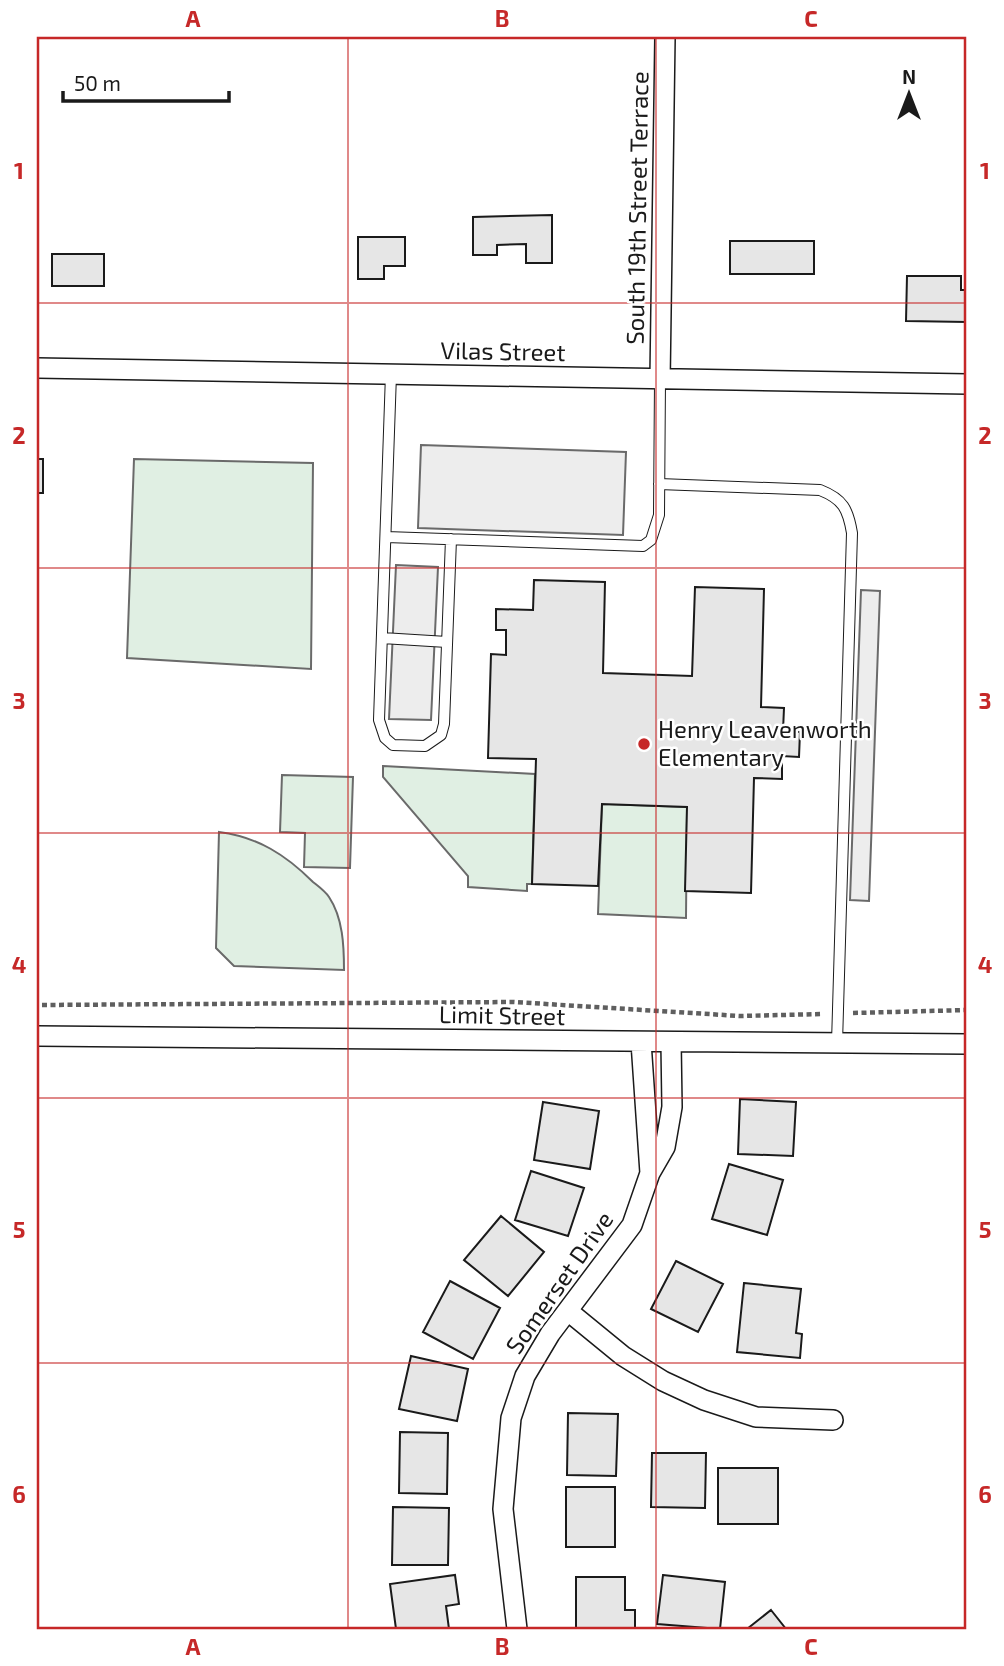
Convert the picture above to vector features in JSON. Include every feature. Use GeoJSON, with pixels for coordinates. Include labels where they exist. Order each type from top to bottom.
{"type":"FeatureCollection","features":[{"type":"Feature","properties":{"kind":"street","name":"South 19th Street Terrace"},"geometry":{"type":"LineString","coordinates":[[660,380],[665,37]]}},
{"type":"Feature","properties":{"kind":"street","name":"Vilas Street"},"geometry":{"type":"LineString","coordinates":[[37,368],[967,384]]}},
{"type":"Feature","properties":{"kind":"street","name":"Limit Street"},"geometry":{"type":"LineString","coordinates":[[37,1036],[967,1044]]}},
{"type":"Feature","properties":{"kind":"street","name":"Somerset Drive"},"geometry":{"type":"LineString","coordinates":[[641,1042],[650,1173]]}},
{"type":"Feature","properties":{"kind":"street","name":"Somerset Drive"},"geometry":{"type":"LineString","coordinates":[[517,1629],[503,1509],[511,1418],[525,1376],[550,1334],[632,1225],[650,1173],[665,1147],[672,1107],[671,1042]]}},
{"type":"Feature","properties":{"kind":"street"},"geometry":{"type":"LineString","coordinates":[[568,1311],[623,1356],[663,1381],[704,1400],[757,1417],[833,1420]]}},
{"type":"Feature","properties":{"kind":"lane"},"geometry":{"type":"LineString","coordinates":[[391,374],[379,720],[385,738],[393,745],[425,746],[441,736],[444,724],[451,539]]}},
{"type":"Feature","properties":{"kind":"lane"},"geometry":{"type":"LineString","coordinates":[[386,537],[643,546],[651,540],[659,515],[660,380]]}},
{"type":"Feature","properties":{"kind":"lane"},"geometry":{"type":"LineString","coordinates":[[659,484],[820,490],[837,500],[849,515],[852,533],[837,1043]]}},
{"type":"Feature","properties":{"kind":"lane"},"geometry":{"type":"LineString","coordinates":[[382,638],[447,642]]}},
{"type":"Feature","properties":{"kind":"path"},"geometry":{"type":"LineString","coordinates":[[41,1005],[514,1002],[740,1016],[967,1010]]}},
{"type":"Feature","properties":{"kind":"green space"},"geometry":{"type":"Polygon","coordinates":[[[134,459],[313,463],[311,669],[127,658],[134,459]]]}},
{"type":"Feature","properties":{"kind":"green space"},"geometry":{"type":"Polygon","coordinates":[[[383,766],[535,774],[532,884],[527,884],[527,891],[468,887],[468,876],[383,777],[383,766]]]}},
{"type":"Feature","properties":{"kind":"green space"},"geometry":{"type":"Polygon","coordinates":[[[282,775],[353,777],[350,868],[304,867],[305,833],[280,832],[282,775]]]}},
{"type":"Feature","properties":{"kind":"green space"},"geometry":{"type":"Polygon","coordinates":[[[602,804],[687,807],[686,918],[598,914],[602,804]]]}},
{"type":"Feature","properties":{"kind":"green space"},"geometry":{"type":"Polygon","coordinates":[[[219,832],[246,838],[270,849],[326,893],[334,905],[340,923],[344,970],[234,966],[216,948],[219,832]]]}},
{"type":"Feature","properties":{"kind":"shaded area"},"geometry":{"type":"Polygon","coordinates":[[[421,445],[626,452],[623,535],[418,528],[421,445]]]}},
{"type":"Feature","properties":{"kind":"shaded area"},"geometry":{"type":"Polygon","coordinates":[[[396,565],[438,567],[431,720],[389,719],[396,565]]]}},
{"type":"Feature","properties":{"kind":"shaded area"},"geometry":{"type":"Polygon","coordinates":[[[861,590],[880,591],[869,901],[850,900],[861,590]]]}},
{"type":"Feature","properties":{"kind":"building"},"geometry":{"type":"Polygon","coordinates":[[[552,215],[552,263],[526,263],[526,244],[497,245],[497,255],[473,255],[473,217],[552,215]]]}},
{"type":"Feature","properties":{"kind":"building"},"geometry":{"type":"Polygon","coordinates":[[[358,237],[405,237],[405,266],[384,266],[384,279],[358,279],[358,237]]]}},
{"type":"Feature","properties":{"kind":"building"},"geometry":{"type":"Polygon","coordinates":[[[730,241],[814,241],[814,274],[730,274],[730,241]]]}},
{"type":"Feature","properties":{"kind":"building"},"geometry":{"type":"Polygon","coordinates":[[[52,254],[104,254],[104,286],[52,286],[52,254]]]}},
{"type":"Feature","properties":{"kind":"building"},"geometry":{"type":"Polygon","coordinates":[[[907,276],[961,276],[961,290],[967,290],[967,322],[906,321],[907,276]]]}},
{"type":"Feature","properties":{"kind":"building"},"geometry":{"type":"Polygon","coordinates":[[[37,459],[43,459],[43,493],[37,493],[37,459]]]}},
{"type":"Feature","properties":{"kind":"building","name":"Henry Leavenworth Elementary"},"geometry":{"type":"Polygon","coordinates":[[[534,580],[605,582],[603,673],[692,676],[695,587],[764,589],[761,707],[784,708],[783,731],[800,732],[799,757],[782,756],[782,779],[754,778],[751,893],[685,891],[687,807],[602,804],[598,886],[532,884],[536,759],[488,758],[491,654],[506,655],[506,630],[496,630],[496,609],[533,610],[534,580]]]}},
{"type":"Feature","properties":{"kind":"building"},"geometry":{"type":"Polygon","coordinates":[[[740,1099],[796,1102],[793,1156],[738,1154],[740,1099]]]}},
{"type":"Feature","properties":{"kind":"building"},"geometry":{"type":"Polygon","coordinates":[[[543,1102],[599,1111],[590,1169],[534,1160],[543,1102]]]}},
{"type":"Feature","properties":{"kind":"building"},"geometry":{"type":"Polygon","coordinates":[[[729,1164],[783,1180],[767,1235],[712,1219],[729,1164]]]}},
{"type":"Feature","properties":{"kind":"building"},"geometry":{"type":"Polygon","coordinates":[[[531,1171],[584,1188],[568,1236],[515,1220],[531,1171]]]}},
{"type":"Feature","properties":{"kind":"building"},"geometry":{"type":"Polygon","coordinates":[[[501,1216],[544,1252],[508,1296],[464,1260],[501,1216]]]}},
{"type":"Feature","properties":{"kind":"building"},"geometry":{"type":"Polygon","coordinates":[[[676,1261],[723,1284],[698,1332],[651,1309],[676,1261]]]}},
{"type":"Feature","properties":{"kind":"building"},"geometry":{"type":"Polygon","coordinates":[[[450,1281],[500,1308],[473,1359],[423,1332],[450,1281]]]}},
{"type":"Feature","properties":{"kind":"building"},"geometry":{"type":"Polygon","coordinates":[[[744,1283],[801,1289],[796,1333],[802,1334],[800,1358],[737,1352],[744,1283]]]}},
{"type":"Feature","properties":{"kind":"building"},"geometry":{"type":"Polygon","coordinates":[[[411,1356],[468,1369],[457,1421],[399,1409],[411,1356]]]}},
{"type":"Feature","properties":{"kind":"building"},"geometry":{"type":"Polygon","coordinates":[[[568,1413],[618,1414],[616,1476],[567,1475],[568,1413]]]}},
{"type":"Feature","properties":{"kind":"building"},"geometry":{"type":"Polygon","coordinates":[[[400,1432],[448,1433],[447,1494],[399,1493],[400,1432]]]}},
{"type":"Feature","properties":{"kind":"building"},"geometry":{"type":"Polygon","coordinates":[[[652,1453],[706,1453],[705,1508],[651,1507],[652,1453]]]}},
{"type":"Feature","properties":{"kind":"building"},"geometry":{"type":"Polygon","coordinates":[[[718,1468],[778,1468],[778,1524],[718,1524],[718,1468]]]}},
{"type":"Feature","properties":{"kind":"building"},"geometry":{"type":"Polygon","coordinates":[[[566,1487],[615,1487],[615,1547],[566,1547],[566,1487]]]}},
{"type":"Feature","properties":{"kind":"building"},"geometry":{"type":"Polygon","coordinates":[[[393,1507],[449,1508],[448,1565],[392,1565],[393,1507]]]}},
{"type":"Feature","properties":{"kind":"building"},"geometry":{"type":"Polygon","coordinates":[[[455,1575],[459,1604],[446,1606],[449,1629],[396,1629],[390,1584],[455,1575]]]}},
{"type":"Feature","properties":{"kind":"building"},"geometry":{"type":"Polygon","coordinates":[[[663,1575],[725,1582],[720,1629],[657,1624],[663,1575]]]}},
{"type":"Feature","properties":{"kind":"building"},"geometry":{"type":"Polygon","coordinates":[[[576,1577],[625,1577],[625,1610],[635,1610],[635,1629],[576,1629],[576,1577]]]}},
{"type":"Feature","properties":{"kind":"building"},"geometry":{"type":"Polygon","coordinates":[[[771,1610],[786,1629],[747,1629],[771,1610]]]}},
{"type":"Feature","properties":{"kind":"place","name":"Henry Leavenworth Elementary"},"geometry":{"type":"Point","coordinates":[644,744]}}]}
